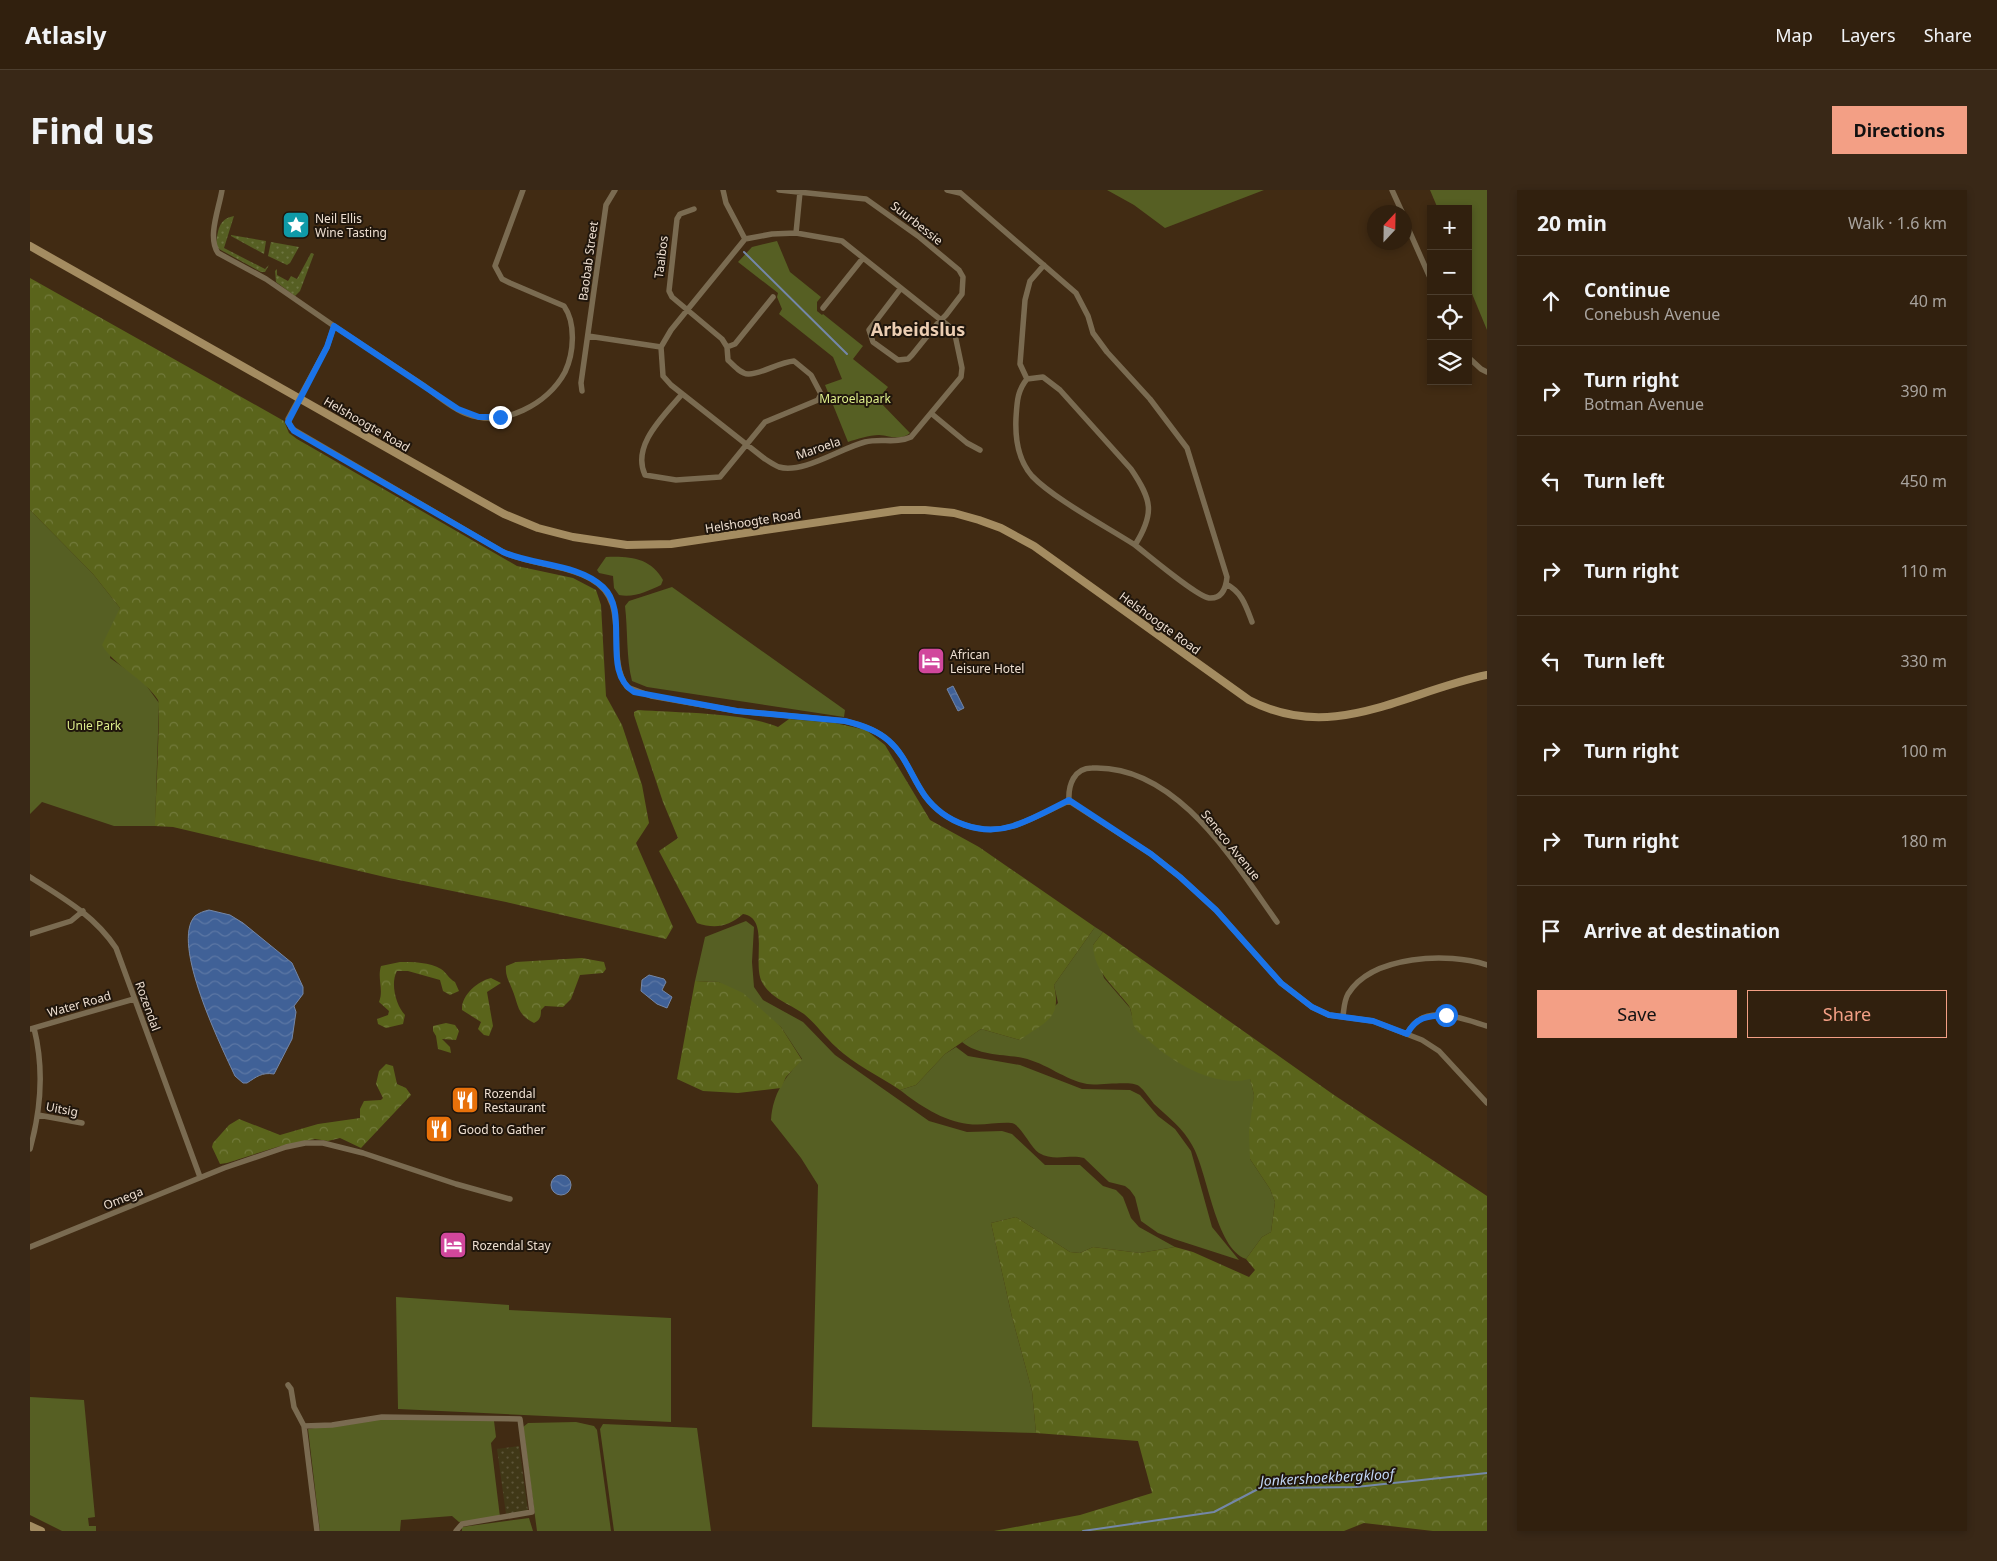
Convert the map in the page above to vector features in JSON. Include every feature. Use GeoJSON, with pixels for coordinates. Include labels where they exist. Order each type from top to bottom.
{"type":"FeatureCollection","features":[{"type":"Feature","properties":{"kind":"main road","name":"Helshoogte Road"},"geometry":{"type":"LineString","coordinates":[[30,246],[504,514],[538,528],[596,542],[627,545],[671,544],[901,510],[938,511],[979,520],[1002,528],[1034,546],[1249,700],[1268,710],[1312,719],[1346,716],[1487,675]]}},
{"type":"Feature","properties":{"kind":"main road"},"geometry":{"type":"LineString","coordinates":[[30,1526],[40,1531]]}},
{"type":"Feature","properties":{"kind":"street"},"geometry":{"type":"LineString","coordinates":[[222,190],[213,246],[218,254],[266,279],[468,414],[479,417],[500,417],[527,409],[542,400],[565,372],[570,356],[572,330],[564,306],[510,283],[502,278],[495,266],[523,190]]}},
{"type":"Feature","properties":{"kind":"street","name":"Baobab Street"},"geometry":{"type":"LineString","coordinates":[[582,391],[581,383],[606,205],[615,190]]}},
{"type":"Feature","properties":{"kind":"street"},"geometry":{"type":"LineString","coordinates":[[588,336],[661,347],[745,239],[726,202],[723,190]]}},
{"type":"Feature","properties":{"kind":"street","name":"Suurbessie"},"geometry":{"type":"LineString","coordinates":[[779,190],[866,199],[954,265],[962,277],[962,294],[908,359],[898,360],[873,342],[870,330],[901,288]]}},
{"type":"Feature","properties":{"kind":"street"},"geometry":{"type":"LineString","coordinates":[[947,190],[950,193],[958,192],[1076,293],[1088,316],[1093,333],[1102,346],[1150,399],[1187,448],[1227,577],[1226,584],[1220,595],[1214,598],[1200,595],[1135,545],[1048,489],[1032,476],[1022,460],[1015,432],[1018,390],[1027,378],[1042,377],[1050,381],[1131,469],[1141,483],[1149,512],[1149,519],[1135,545]]}},
{"type":"Feature","properties":{"kind":"street"},"geometry":{"type":"LineString","coordinates":[[1392,190],[1399,205]]}},
{"type":"Feature","properties":{"kind":"street"},"geometry":{"type":"LineString","coordinates":[[796,233],[800,192]]}},
{"type":"Feature","properties":{"kind":"street","name":"Taaibos"},"geometry":{"type":"LineString","coordinates":[[688,311],[672,297],[668,285],[676,219],[680,214],[694,209]]}},
{"type":"Feature","properties":{"kind":"street","name":"Maroela"},"geometry":{"type":"LineString","coordinates":[[661,347],[663,376],[682,394],[778,466],[793,467],[809,464],[866,442],[902,441],[911,437],[961,377],[962,368],[954,330],[842,242],[796,233],[772,234],[745,239]]}},
{"type":"Feature","properties":{"kind":"street"},"geometry":{"type":"LineString","coordinates":[[1412,237],[1427,271]]}},
{"type":"Feature","properties":{"kind":"street"},"geometry":{"type":"LineString","coordinates":[[823,308],[863,258]]}},
{"type":"Feature","properties":{"kind":"street"},"geometry":{"type":"LineString","coordinates":[[1027,378],[1020,364],[1024,300],[1030,281],[1044,266]]}},
{"type":"Feature","properties":{"kind":"street"},"geometry":{"type":"LineString","coordinates":[[726,347],[735,344],[773,297]]}},
{"type":"Feature","properties":{"kind":"street"},"geometry":{"type":"LineString","coordinates":[[682,394],[645,442],[642,469],[645,475],[676,480],[720,477],[765,422],[818,400],[821,394],[811,375],[794,361],[786,361],[748,374],[742,372],[728,360],[726,347],[722,339],[688,311]]}},
{"type":"Feature","properties":{"kind":"street"},"geometry":{"type":"LineString","coordinates":[[334,326],[327,347],[288,419],[289,425],[294,431],[503,552],[516,558],[577,572],[603,587],[614,605],[619,673],[627,687],[634,692],[737,711],[861,724],[876,731],[890,742],[905,760],[925,796],[936,807],[950,818],[977,829],[1013,826],[1069,800],[1151,854],[1180,877],[1216,910],[1281,983],[1320,1012],[1373,1021],[1407,1034],[1438,1052],[1487,1103]]}},
{"type":"Feature","properties":{"kind":"street"},"geometry":{"type":"LineString","coordinates":[[1472,361],[1487,372]]}},
{"type":"Feature","properties":{"kind":"street"},"geometry":{"type":"LineString","coordinates":[[932,414],[967,443],[980,450]]}},
{"type":"Feature","properties":{"kind":"street"},"geometry":{"type":"LineString","coordinates":[[1226,584],[1236,590],[1243,599],[1252,622]]}},
{"type":"Feature","properties":{"kind":"street","name":"Seneco Avenue"},"geometry":{"type":"LineString","coordinates":[[1069,800],[1070,783],[1075,776],[1086,768],[1104,768],[1132,774],[1156,785],[1191,812],[1212,833],[1276,922]]}},
{"type":"Feature","properties":{"kind":"street","name":"Rozendal"},"geometry":{"type":"LineString","coordinates":[[30,877],[83,911],[102,929],[116,948],[200,1177]]}},
{"type":"Feature","properties":{"kind":"street"},"geometry":{"type":"LineString","coordinates":[[30,934],[71,922],[83,911]]}},
{"type":"Feature","properties":{"kind":"street"},"geometry":{"type":"LineString","coordinates":[[1343,1016],[1344,1002],[1355,986],[1386,968],[1409,960],[1448,957],[1487,965]]}},
{"type":"Feature","properties":{"kind":"street","name":"Water Road"},"geometry":{"type":"LineString","coordinates":[[32,1028],[134,998]]}},
{"type":"Feature","properties":{"kind":"street"},"geometry":{"type":"LineString","coordinates":[[1407,1034],[1416,1021],[1432,1016],[1452,1016],[1487,1026]]}},
{"type":"Feature","properties":{"kind":"street","name":"Uitsig"},"geometry":{"type":"LineString","coordinates":[[30,1149],[38,1115],[40,1051],[32,1028]]}},
{"type":"Feature","properties":{"kind":"street","name":"Uitsig"},"geometry":{"type":"LineString","coordinates":[[38,1115],[82,1123]]}},
{"type":"Feature","properties":{"kind":"street","name":"Omega"},"geometry":{"type":"LineString","coordinates":[[30,1247],[224,1168],[286,1147],[323,1143],[363,1153],[456,1184],[510,1199]]}},
{"type":"Feature","properties":{"kind":"street"},"geometry":{"type":"LineString","coordinates":[[288,1386],[291,1390],[294,1407],[304,1426],[317,1531]]}},
{"type":"Feature","properties":{"kind":"street"},"geometry":{"type":"LineString","coordinates":[[304,1426],[332,1425],[382,1416],[520,1419],[532,1512],[462,1524],[456,1531]]}},
{"type":"Feature","properties":{"kind":"green space"},"geometry":{"type":"Polygon","coordinates":[[[1107,190],[1264,190],[1165,228],[1134,205],[1107,190]]]}},
{"type":"Feature","properties":{"kind":"green space"},"geometry":{"type":"Polygon","coordinates":[[[1430,190],[1487,190],[1487,330],[1472,294],[1472,205],[1436,205],[1430,190]]]}},
{"type":"Feature","properties":{"kind":"green space"},"geometry":{"type":"Polygon","coordinates":[[[234,216],[224,248],[265,269],[269,265],[265,272],[261,272],[219,249],[216,245],[220,226],[225,220],[234,216]]]}},
{"type":"Feature","properties":{"kind":"green space"},"geometry":{"type":"Polygon","coordinates":[[[231,236],[266,241],[264,254],[231,236]]]}},
{"type":"Feature","properties":{"kind":"green space","name":"Maroelapark"},"geometry":{"type":"Polygon","coordinates":[[[777,241],[790,272],[821,297],[817,302],[817,311],[863,346],[853,359],[888,387],[878,400],[910,433],[903,437],[879,435],[863,437],[848,442],[825,385],[842,379],[833,357],[779,314],[782,309],[777,297],[778,293],[738,262],[752,247],[777,241]]]}},
{"type":"Feature","properties":{"kind":"green space"},"geometry":{"type":"Polygon","coordinates":[[[271,242],[299,247],[287,265],[268,256],[271,242]]]}},
{"type":"Feature","properties":{"kind":"green space"},"geometry":{"type":"Polygon","coordinates":[[[311,253],[314,254],[300,291],[295,296],[276,282],[275,271],[277,269],[277,275],[288,281],[291,276],[297,279],[311,253]]]}},
{"type":"Feature","properties":{"kind":"green space"},"geometry":{"type":"Polygon","coordinates":[[[30,278],[284,421],[289,433],[297,439],[517,566],[573,578],[596,590],[601,605],[606,696],[622,725],[642,785],[649,823],[636,843],[673,927],[666,939],[506,902],[389,878],[173,827],[155,826],[158,700],[145,685],[115,660],[102,645],[120,608],[93,574],[30,510],[30,278]]]}},
{"type":"Feature","properties":{"kind":"green space","name":"Unie Park"},"geometry":{"type":"Polygon","coordinates":[[[30,510],[93,574],[120,608],[110,658],[143,681],[159,703],[155,826],[114,826],[42,802],[30,814],[30,510]]]}},
{"type":"Feature","properties":{"kind":"green space"},"geometry":{"type":"Polygon","coordinates":[[[606,557],[631,558],[646,563],[663,580],[661,585],[635,595],[619,595],[614,588],[613,576],[599,573],[597,570],[606,557]]]}},
{"type":"Feature","properties":{"kind":"green space"},"geometry":{"type":"Polygon","coordinates":[[[672,587],[845,710],[844,717],[647,687],[632,681],[625,606],[629,601],[672,587]]]}},
{"type":"Feature","properties":{"kind":"green space"},"geometry":{"type":"Polygon","coordinates":[[[638,710],[747,718],[778,727],[789,719],[835,723],[866,730],[885,745],[930,820],[979,847],[1095,927],[1054,985],[1056,1006],[1053,1013],[1044,1023],[1020,1040],[981,1029],[945,1054],[916,1085],[900,1090],[851,1059],[832,1043],[804,1014],[775,997],[766,988],[759,974],[758,932],[756,924],[751,917],[743,914],[732,922],[721,926],[697,923],[659,851],[678,838],[663,802],[634,715],[634,712],[638,710]]]}},
{"type":"Feature","properties":{"kind":"green space"},"geometry":{"type":"Polygon","coordinates":[[[746,921],[754,927],[752,962],[754,987],[763,1000],[803,1022],[835,1055],[929,1121],[967,1132],[1002,1131],[1012,1134],[1045,1165],[1080,1165],[1103,1186],[1116,1190],[1123,1197],[1131,1218],[1139,1227],[1175,1247],[1140,1253],[1093,1247],[1080,1253],[1070,1252],[1016,1217],[991,1223],[1012,1317],[1032,1391],[1036,1433],[812,1427],[818,1185],[801,1158],[771,1120],[777,1094],[790,1073],[802,1059],[781,1027],[719,982],[695,981],[705,937],[746,921]]]}},
{"type":"Feature","properties":{"kind":"green space"},"geometry":{"type":"Polygon","coordinates":[[[1095,927],[1103,932],[1093,945],[1104,978],[1130,1008],[1135,1028],[1250,1078],[1254,1095],[1250,1159],[1270,1189],[1275,1202],[1271,1232],[1262,1237],[1246,1259],[1235,1252],[1227,1240],[1213,1208],[1198,1157],[1192,1145],[1184,1133],[1154,1104],[1139,1086],[1129,1083],[1087,1084],[1071,1079],[1031,1060],[983,1052],[969,1047],[962,1042],[981,1029],[1020,1040],[1058,1003],[1054,985],[1095,927]]]}},
{"type":"Feature","properties":{"kind":"green space"},"geometry":{"type":"Polygon","coordinates":[[[1103,932],[1334,1095],[1487,1196],[1487,1531],[1433,1531],[1364,1523],[1344,1531],[994,1531],[1080,1515],[1152,1493],[1138,1441],[1036,1433],[1032,1391],[1012,1317],[991,1223],[1016,1217],[1070,1252],[1080,1253],[1093,1247],[1140,1253],[1175,1247],[1193,1252],[1249,1277],[1255,1270],[1246,1259],[1262,1237],[1271,1232],[1275,1202],[1270,1189],[1250,1159],[1249,1131],[1254,1095],[1250,1079],[1222,1080],[1194,1071],[1168,1056],[1137,1031],[1129,1006],[1101,971],[1094,955],[1093,945],[1103,932]]]}},
{"type":"Feature","properties":{"kind":"green space"},"geometry":{"type":"Polygon","coordinates":[[[582,958],[604,962],[606,969],[603,973],[580,975],[571,999],[563,1007],[545,1006],[541,1010],[539,1019],[534,1023],[528,1020],[519,1009],[506,973],[506,966],[516,962],[582,958]]]}},
{"type":"Feature","properties":{"kind":"green space"},"geometry":{"type":"Polygon","coordinates":[[[400,962],[421,963],[437,967],[455,982],[459,991],[450,995],[443,991],[440,980],[408,971],[397,971],[394,982],[395,994],[399,1006],[405,1015],[403,1024],[386,1028],[378,1024],[377,1019],[388,1015],[389,1011],[379,1002],[381,966],[400,962]]]}},
{"type":"Feature","properties":{"kind":"green space"},"geometry":{"type":"Polygon","coordinates":[[[491,978],[501,983],[487,992],[493,1026],[489,1036],[484,1035],[478,1029],[481,1022],[462,1010],[462,1004],[471,989],[491,978]]]}},
{"type":"Feature","properties":{"kind":"green space"},"geometry":{"type":"Polygon","coordinates":[[[695,981],[719,982],[743,993],[781,1027],[802,1060],[786,1077],[781,1088],[738,1093],[703,1091],[677,1079],[695,981]]]}},
{"type":"Feature","properties":{"kind":"green space"},"geometry":{"type":"Polygon","coordinates":[[[446,1023],[455,1025],[459,1031],[456,1040],[442,1039],[450,1047],[451,1053],[438,1049],[436,1036],[433,1031],[433,1026],[446,1023]]]}},
{"type":"Feature","properties":{"kind":"green space"},"geometry":{"type":"Polygon","coordinates":[[[956,1047],[968,1056],[1020,1065],[1082,1089],[1130,1090],[1140,1095],[1158,1116],[1175,1129],[1191,1151],[1212,1227],[1239,1260],[1158,1233],[1141,1221],[1135,1197],[1130,1190],[1125,1186],[1109,1182],[1084,1158],[1045,1156],[1036,1150],[1014,1124],[974,1124],[950,1120],[915,1101],[900,1090],[916,1085],[945,1054],[956,1047]]]}},
{"type":"Feature","properties":{"kind":"green space"},"geometry":{"type":"Polygon","coordinates":[[[386,1064],[393,1066],[397,1084],[406,1088],[411,1095],[361,1148],[340,1138],[328,1141],[315,1139],[277,1147],[220,1164],[212,1147],[213,1143],[229,1125],[239,1119],[280,1135],[318,1124],[360,1118],[360,1109],[364,1101],[381,1100],[383,1098],[376,1084],[379,1071],[386,1064]]]}},
{"type":"Feature","properties":{"kind":"green space"},"geometry":{"type":"Polygon","coordinates":[[[396,1297],[509,1305],[509,1310],[671,1318],[671,1422],[398,1409],[396,1297]]]}},
{"type":"Feature","properties":{"kind":"green space"},"geometry":{"type":"Polygon","coordinates":[[[30,1397],[84,1400],[95,1517],[88,1518],[89,1526],[96,1526],[96,1531],[62,1531],[30,1515],[30,1397]]]}},
{"type":"Feature","properties":{"kind":"green space"},"geometry":{"type":"Polygon","coordinates":[[[388,1417],[494,1421],[496,1437],[491,1443],[500,1517],[459,1522],[452,1516],[401,1520],[400,1531],[320,1531],[308,1429],[388,1417]]]}},
{"type":"Feature","properties":{"kind":"green space"},"geometry":{"type":"Polygon","coordinates":[[[576,1422],[594,1426],[597,1430],[611,1531],[537,1531],[523,1427],[528,1423],[576,1422]]]}},
{"type":"Feature","properties":{"kind":"green space"},"geometry":{"type":"Polygon","coordinates":[[[603,1424],[697,1428],[711,1531],[614,1531],[600,1429],[603,1424]]]}},
{"type":"Feature","properties":{"kind":"green space"},"geometry":{"type":"Polygon","coordinates":[[[529,1518],[533,1531],[462,1531],[462,1527],[529,1518]]]}},
{"type":"Feature","properties":{"kind":"sand"},"geometry":{"type":"Polygon","coordinates":[[[519,1446],[528,1511],[506,1514],[497,1449],[519,1446]]]}},
{"type":"Feature","properties":{"kind":"water"},"geometry":{"type":"Polygon","coordinates":[[[953,686],[964,708],[958,711],[947,689],[953,686]]]}},
{"type":"Feature","properties":{"kind":"water"},"geometry":{"type":"Polygon","coordinates":[[[209,910],[230,915],[243,923],[292,963],[303,987],[303,994],[294,1006],[296,1012],[292,1039],[274,1074],[263,1074],[247,1083],[243,1083],[235,1076],[210,1020],[193,971],[189,948],[189,929],[195,916],[209,910]]]}},
{"type":"Feature","properties":{"kind":"water"},"geometry":{"type":"Polygon","coordinates":[[[649,975],[664,979],[666,982],[662,990],[672,997],[667,1008],[657,1004],[641,991],[642,980],[649,975]]]}},
{"type":"Feature","properties":{"kind":"water"},"geometry":{"type":"Polygon","coordinates":[[[561,1175],[568,1178],[571,1185],[568,1192],[561,1195],[554,1192],[551,1185],[554,1178],[561,1175]]]}},
{"type":"Feature","properties":{"kind":"waterway"},"geometry":{"type":"LineString","coordinates":[[744,252],[847,354]]}},
{"type":"Feature","properties":{"kind":"waterway","name":"Jonkershoekbergkloof"},"geometry":{"type":"LineString","coordinates":[[1083,1531],[1214,1512],[1260,1488],[1356,1487],[1487,1473]]}},
{"type":"Feature","properties":{"kind":"place","name":"Neil Ellis Wine Tasting"},"geometry":{"type":"Point","coordinates":[296,225]}},
{"type":"Feature","properties":{"kind":"place","name":"African Leisure Hotel"},"geometry":{"type":"Point","coordinates":[931,661]}},
{"type":"Feature","properties":{"kind":"place","name":"Rozendal Restaurant"},"geometry":{"type":"Point","coordinates":[465,1100]}},
{"type":"Feature","properties":{"kind":"place","name":"Good to Gather"},"geometry":{"type":"Point","coordinates":[439,1129]}},
{"type":"Feature","properties":{"kind":"place","name":"Rozendal Stay"},"geometry":{"type":"Point","coordinates":[453,1245]}},
{"type":"Feature","properties":{"kind":"district","name":"Arbeidslus"},"geometry":{"type":"Point","coordinates":[918,329]}},
{"type":"Feature","properties":{"kind":"route"},"geometry":{"type":"LineString","coordinates":[[500,417],[479,417],[458,409],[334,326],[327,347],[288,422],[294,431],[503,552],[533,563],[577,572],[603,587],[614,605],[619,673],[627,687],[634,692],[737,711],[861,724],[876,731],[890,742],[905,760],[925,796],[936,807],[950,818],[977,829],[1013,826],[1069,800],[1151,854],[1180,877],[1216,910],[1281,983],[1320,1012],[1373,1021],[1407,1034],[1412,1025],[1423,1017],[1446,1015]]}}]}
